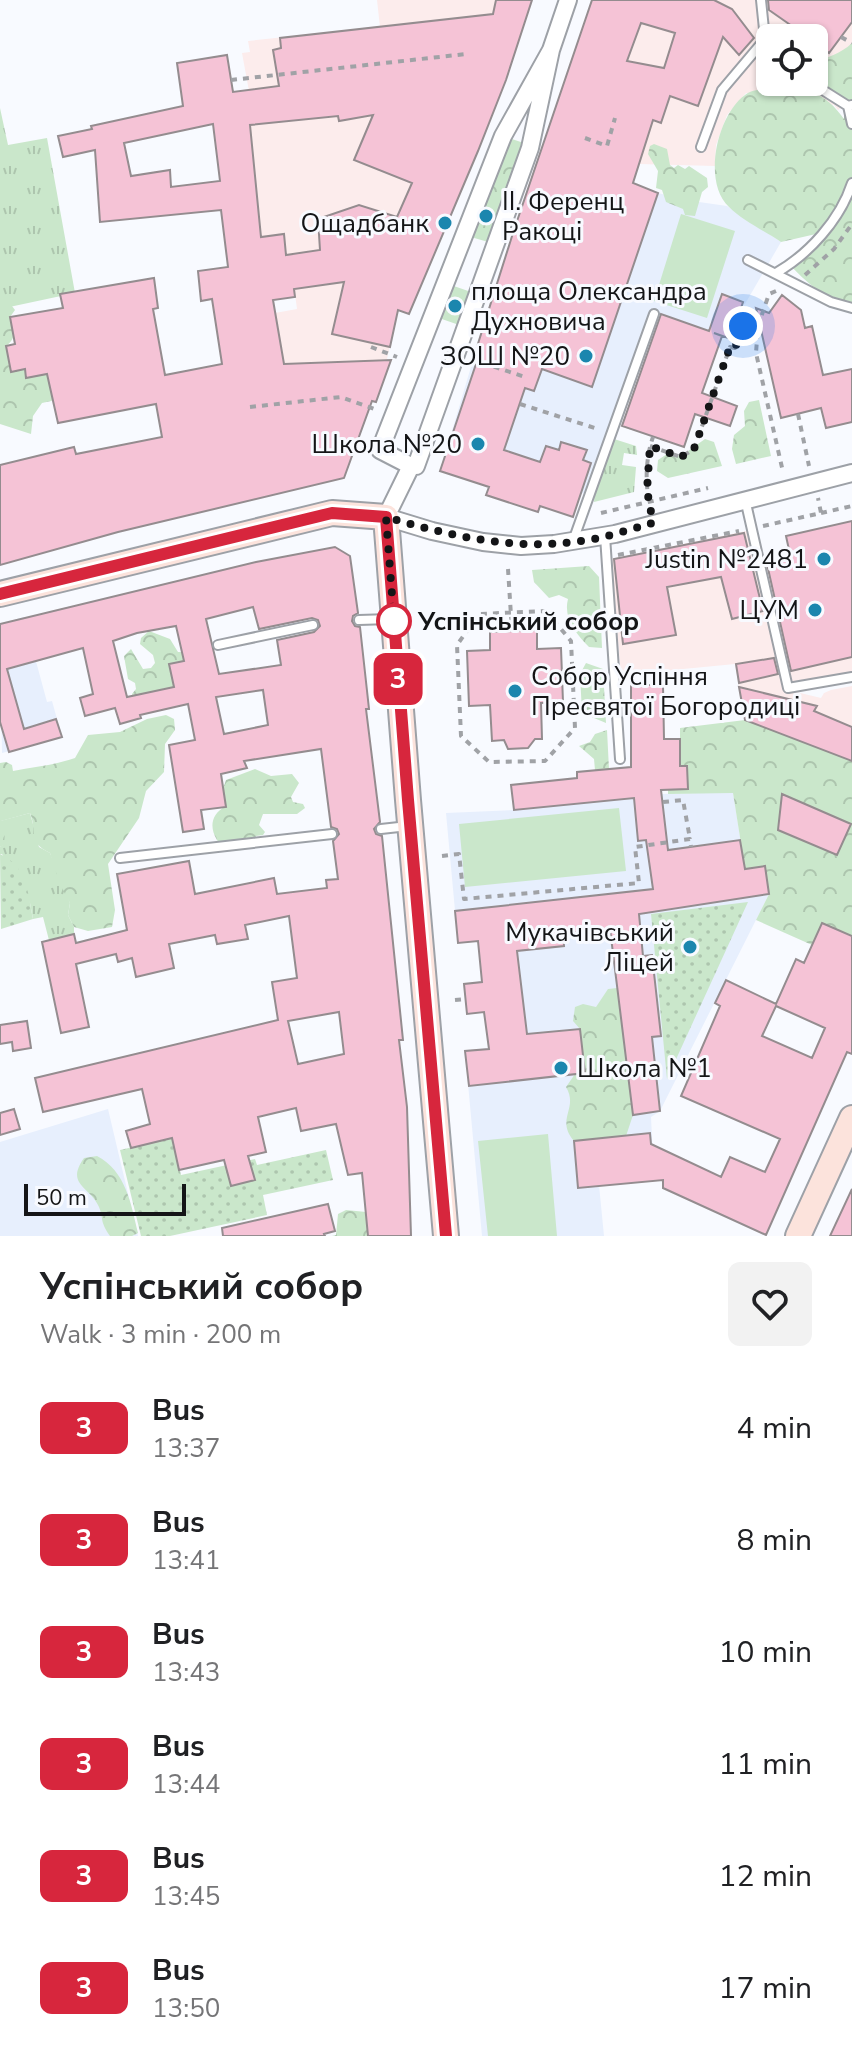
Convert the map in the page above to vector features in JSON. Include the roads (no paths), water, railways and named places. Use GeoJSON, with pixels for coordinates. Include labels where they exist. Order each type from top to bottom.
{"type":"FeatureCollection","features":[{"type":"Feature","properties":{"kind":"street"},"geometry":{"type":"LineString","coordinates":[[551,50],[503,136],[380,450],[411,466],[416,466],[530,148],[551,50],[568,0]]}},
{"type":"Feature","properties":{"kind":"street"},"geometry":{"type":"LineString","coordinates":[[411,466],[386,517],[446,1236]]}},
{"type":"Feature","properties":{"kind":"street"},"geometry":{"type":"LineString","coordinates":[[0,594],[332,513],[386,517],[483,542],[521,546],[573,542],[612,534],[852,473]]}},
{"type":"Feature","properties":{"kind":"street"},"geometry":{"type":"LineString","coordinates":[[798,1236],[852,1118]]}},
{"type":"Feature","properties":{"kind":"lane"},"geometry":{"type":"LineString","coordinates":[[761,0],[765,24]]}},
{"type":"Feature","properties":{"kind":"lane"},"geometry":{"type":"LineString","coordinates":[[701,147],[722,90],[756,54]]}},
{"type":"Feature","properties":{"kind":"lane"},"geometry":{"type":"LineString","coordinates":[[828,93],[850,106],[852,124]]}},
{"type":"Feature","properties":{"kind":"lane"},"geometry":{"type":"LineString","coordinates":[[776,273],[795,262],[834,219],[852,183]]}},
{"type":"Feature","properties":{"kind":"lane"},"geometry":{"type":"LineString","coordinates":[[748,260],[831,302],[852,308]]}},
{"type":"Feature","properties":{"kind":"lane"},"geometry":{"type":"LineString","coordinates":[[573,542],[654,314]]}},
{"type":"Feature","properties":{"kind":"lane"},"geometry":{"type":"LineString","coordinates":[[745,499],[788,688],[852,677]]}},
{"type":"Feature","properties":{"kind":"lane"},"geometry":{"type":"LineString","coordinates":[[612,534],[608,557],[620,759]]}},
{"type":"Feature","properties":{"kind":"lane"},"geometry":{"type":"LineString","coordinates":[[359,620],[394,618]]}},
{"type":"Feature","properties":{"kind":"lane"},"geometry":{"type":"LineString","coordinates":[[218,645],[313,625]]}},
{"type":"Feature","properties":{"kind":"lane"},"geometry":{"type":"LineString","coordinates":[[381,829],[410,826]]}},
{"type":"Feature","properties":{"kind":"lane"},"geometry":{"type":"LineString","coordinates":[[120,858],[332,834]]}},
{"type":"Feature","properties":{"kind":"place","name":"II. Ференц Ракоці"},"geometry":{"type":"Point","coordinates":[486,216]}},
{"type":"Feature","properties":{"kind":"place","name":"Ощадбанк"},"geometry":{"type":"Point","coordinates":[445,223]}},
{"type":"Feature","properties":{"kind":"place","name":"площа Олександра Духновича"},"geometry":{"type":"Point","coordinates":[455,306]}},
{"type":"Feature","properties":{"kind":"place","name":"ЗОШ №20"},"geometry":{"type":"Point","coordinates":[586,356]}},
{"type":"Feature","properties":{"kind":"place","name":"Школа №20"},"geometry":{"type":"Point","coordinates":[478,444]}},
{"type":"Feature","properties":{"kind":"place","name":"Justin №2481"},"geometry":{"type":"Point","coordinates":[824,559]}},
{"type":"Feature","properties":{"kind":"place","name":"ЦУМ"},"geometry":{"type":"Point","coordinates":[815,610]}},
{"type":"Feature","properties":{"kind":"place","name":"Успінський собор"},"geometry":{"type":"Point","coordinates":[394,621]}},
{"type":"Feature","properties":{"kind":"place","name":"Собор Успіння Пресвятої Богородиці"},"geometry":{"type":"Point","coordinates":[515,691]}},
{"type":"Feature","properties":{"kind":"place","name":"Мукачівський Ліцей"},"geometry":{"type":"Point","coordinates":[690,947]}},
{"type":"Feature","properties":{"kind":"place","name":"Школа №1"},"geometry":{"type":"Point","coordinates":[561,1068]}}]}
